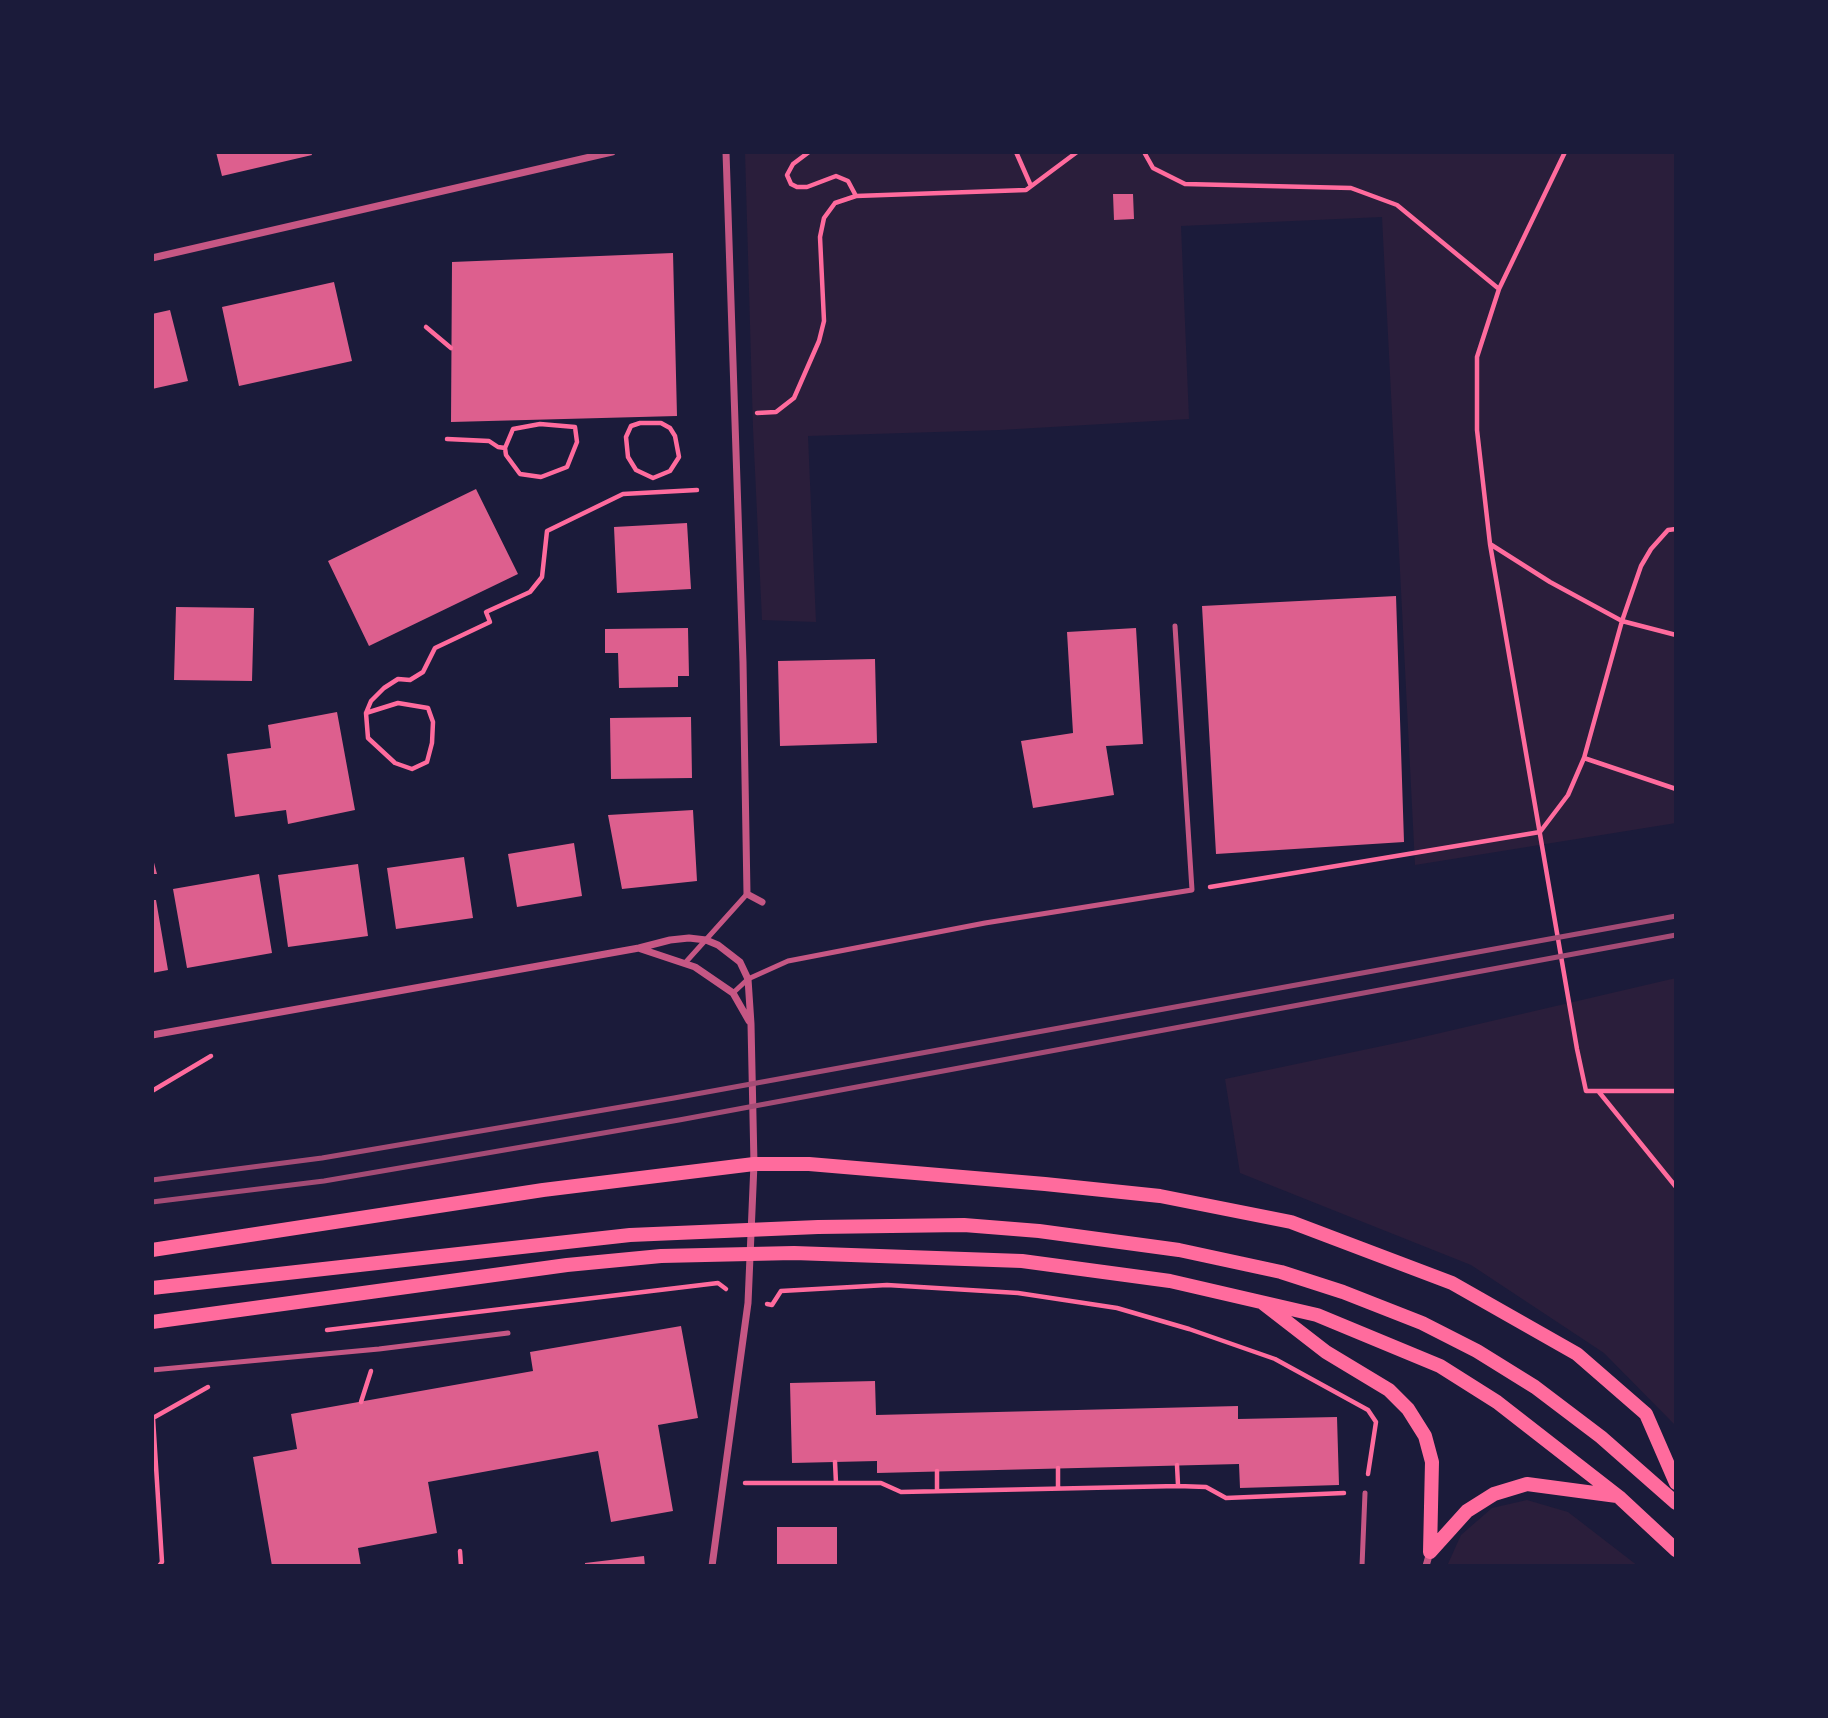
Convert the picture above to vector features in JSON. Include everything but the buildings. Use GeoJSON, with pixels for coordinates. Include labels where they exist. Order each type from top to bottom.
{"type":"FeatureCollection","features":[{"type":"Feature","properties":{"kind":"main road"},"geometry":{"type":"LineString","coordinates":[[152,1250],[543,1190],[754,1164],[787,1163],[1160,1196],[1291,1223],[1452,1283],[1577,1354],[1646,1414],[1676,1483]]}},
{"type":"Feature","properties":{"kind":"main road"},"geometry":{"type":"LineString","coordinates":[[152,1288],[630,1235],[818,1227],[964,1225],[1039,1231],[1179,1250],[1280,1272],[1343,1292],[1433,1328],[1477,1351],[1535,1387],[1601,1437],[1676,1503]]}},
{"type":"Feature","properties":{"kind":"main road"},"geometry":{"type":"LineString","coordinates":[[152,1322],[567,1265],[661,1256],[794,1252],[1022,1261],[1170,1281],[1317,1315],[1440,1366],[1497,1402],[1619,1497],[1676,1550]]}},
{"type":"Feature","properties":{"kind":"main road"},"geometry":{"type":"LineString","coordinates":[[1260,1301],[1326,1352],[1389,1390],[1408,1409],[1425,1436],[1432,1462],[1428,1559]]}},
{"type":"Feature","properties":{"kind":"main road"},"geometry":{"type":"LineString","coordinates":[[1428,1559],[1467,1511],[1494,1494],[1527,1484],[1619,1497]]}},
{"type":"Feature","properties":{"kind":"street"},"geometry":{"type":"LineString","coordinates":[[152,258],[611,152]]}},
{"type":"Feature","properties":{"kind":"street"},"geometry":{"type":"LineString","coordinates":[[726,152],[743,662],[747,894],[762,902]]}},
{"type":"Feature","properties":{"kind":"street"},"geometry":{"type":"LineString","coordinates":[[152,1035],[639,948],[670,940],[706,940],[718,945],[740,962],[748,979],[751,1024],[754,1164],[749,1286],[712,1566]]}},
{"type":"Feature","properties":{"kind":"street"},"geometry":{"type":"LineString","coordinates":[[639,948],[695,967],[733,993],[751,1024]]}},
{"type":"Feature","properties":{"kind":"lane"},"geometry":{"type":"LineString","coordinates":[[733,993],[748,979],[788,961],[985,923],[1192,890],[1175,626]]}},
{"type":"Feature","properties":{"kind":"lane"},"geometry":{"type":"LineString","coordinates":[[685,963],[747,894]]}},
{"type":"Feature","properties":{"kind":"lane"},"geometry":{"type":"LineString","coordinates":[[152,1370],[379,1349],[508,1333]]}},
{"type":"Feature","properties":{"kind":"lane"},"geometry":{"type":"LineString","coordinates":[[1362,1566],[1365,1493]]}},
{"type":"Feature","properties":{"kind":"path"},"geometry":{"type":"LineString","coordinates":[[809,152],[793,164],[788,175],[791,184],[807,187],[836,176],[848,181],[856,196]]}},
{"type":"Feature","properties":{"kind":"path"},"geometry":{"type":"LineString","coordinates":[[1016,152],[1031,186]]}},
{"type":"Feature","properties":{"kind":"path"},"geometry":{"type":"LineString","coordinates":[[733,413],[776,412],[794,398],[819,341],[824,321],[820,237],[824,218],[835,203],[856,196],[1026,190],[1077,152]]}},
{"type":"Feature","properties":{"kind":"path"},"geometry":{"type":"LineString","coordinates":[[1144,152],[1153,168],[1185,184],[1350,188],[1397,205],[1499,289]]}},
{"type":"Feature","properties":{"kind":"path"},"geometry":{"type":"LineString","coordinates":[[1564,152],[1499,289],[1477,357],[1477,430],[1490,544],[1586,1091],[1676,1091]]}},
{"type":"Feature","properties":{"kind":"path"},"geometry":{"type":"LineString","coordinates":[[426,327],[451,348]]}},
{"type":"Feature","properties":{"kind":"path"},"geometry":{"type":"LineString","coordinates":[[661,423],[670,428],[679,457],[670,471],[653,478],[636,470],[628,457],[626,437],[631,426],[661,423]]}},
{"type":"Feature","properties":{"kind":"path"},"geometry":{"type":"LineString","coordinates":[[540,424],[575,428],[577,442],[567,467],[541,477],[520,474],[506,455],[505,448],[513,429],[540,424]]}},
{"type":"Feature","properties":{"kind":"path"},"geometry":{"type":"LineString","coordinates":[[447,439],[489,441],[505,448]]}},
{"type":"Feature","properties":{"kind":"path"},"geometry":{"type":"LineString","coordinates":[[366,713],[398,703],[428,708],[433,722],[432,743],[427,762],[412,769],[395,764],[368,737],[366,713],[371,701],[398,679],[410,680],[423,672],[435,648],[490,622],[486,612],[530,592],[542,578],[547,531],[623,494],[697,490]]}},
{"type":"Feature","properties":{"kind":"path"},"geometry":{"type":"LineString","coordinates":[[1192,890],[1540,832],[1568,795],[1584,758],[1622,621],[1646,557],[1668,530],[1676,529]]}},
{"type":"Feature","properties":{"kind":"path"},"geometry":{"type":"LineString","coordinates":[[1490,544],[1550,582],[1622,621],[1676,635]]}},
{"type":"Feature","properties":{"kind":"path"},"geometry":{"type":"LineString","coordinates":[[1584,758],[1676,789]]}},
{"type":"Feature","properties":{"kind":"path"},"geometry":{"type":"LineString","coordinates":[[152,1091],[211,1056]]}},
{"type":"Feature","properties":{"kind":"path"},"geometry":{"type":"LineString","coordinates":[[1598,1092],[1676,1187]]}},
{"type":"Feature","properties":{"kind":"path"},"geometry":{"type":"LineString","coordinates":[[324,1330],[718,1283],[726,1288],[724,1300],[772,1305],[781,1291],[887,1285],[1017,1293],[1104,1306],[1189,1329],[1275,1359],[1368,1410],[1376,1422],[1365,1493],[1226,1498],[1206,1487],[1178,1486],[901,1492],[881,1483],[724,1484]]}},
{"type":"Feature","properties":{"kind":"path"},"geometry":{"type":"LineString","coordinates":[[159,1566],[162,1562],[153,1418],[211,1386]]}},
{"type":"Feature","properties":{"kind":"path"},"geometry":{"type":"LineString","coordinates":[[835,1462],[836,1483]]}},
{"type":"Feature","properties":{"kind":"path"},"geometry":{"type":"LineString","coordinates":[[1178,1465],[1178,1486]]}},
{"type":"Feature","properties":{"kind":"path"},"geometry":{"type":"LineString","coordinates":[[1058,1468],[1058,1487]]}},
{"type":"Feature","properties":{"kind":"path"},"geometry":{"type":"LineString","coordinates":[[937,1471],[937,1490]]}},
{"type":"Feature","properties":{"kind":"path"},"geometry":{"type":"LineString","coordinates":[[1290,1486],[1290,1496]]}},
{"type":"Feature","properties":{"kind":"path"},"geometry":{"type":"LineString","coordinates":[[460,1550],[461,1566]]}},
{"type":"Feature","properties":{"kind":"shaded area"},"geometry":{"type":"Polygon","coordinates":[[[745,152],[1676,152],[1676,823],[1415,865],[1382,217],[1181,226],[1189,419],[1000,430],[808,436],[816,622],[762,620],[745,152]]]}},
{"type":"Feature","properties":{"kind":"shaded area"},"geometry":{"type":"Polygon","coordinates":[[[1676,978],[1676,1426],[1604,1353],[1471,1265],[1240,1173],[1225,1079],[1406,1041],[1676,978]]]}},
{"type":"Feature","properties":{"kind":"shaded area"},"geometry":{"type":"Polygon","coordinates":[[[1527,1500],[1568,1512],[1638,1566],[1447,1566],[1461,1535],[1492,1508],[1527,1500]]]}},
{"type":"Feature","properties":{"kind":"railway"},"geometry":{"type":"LineString","coordinates":[[152,1180],[322,1158],[674,1098],[1676,916]]}},
{"type":"Feature","properties":{"kind":"railway"},"geometry":{"type":"LineString","coordinates":[[152,1202],[324,1181],[679,1120],[1676,935]]}}]}
